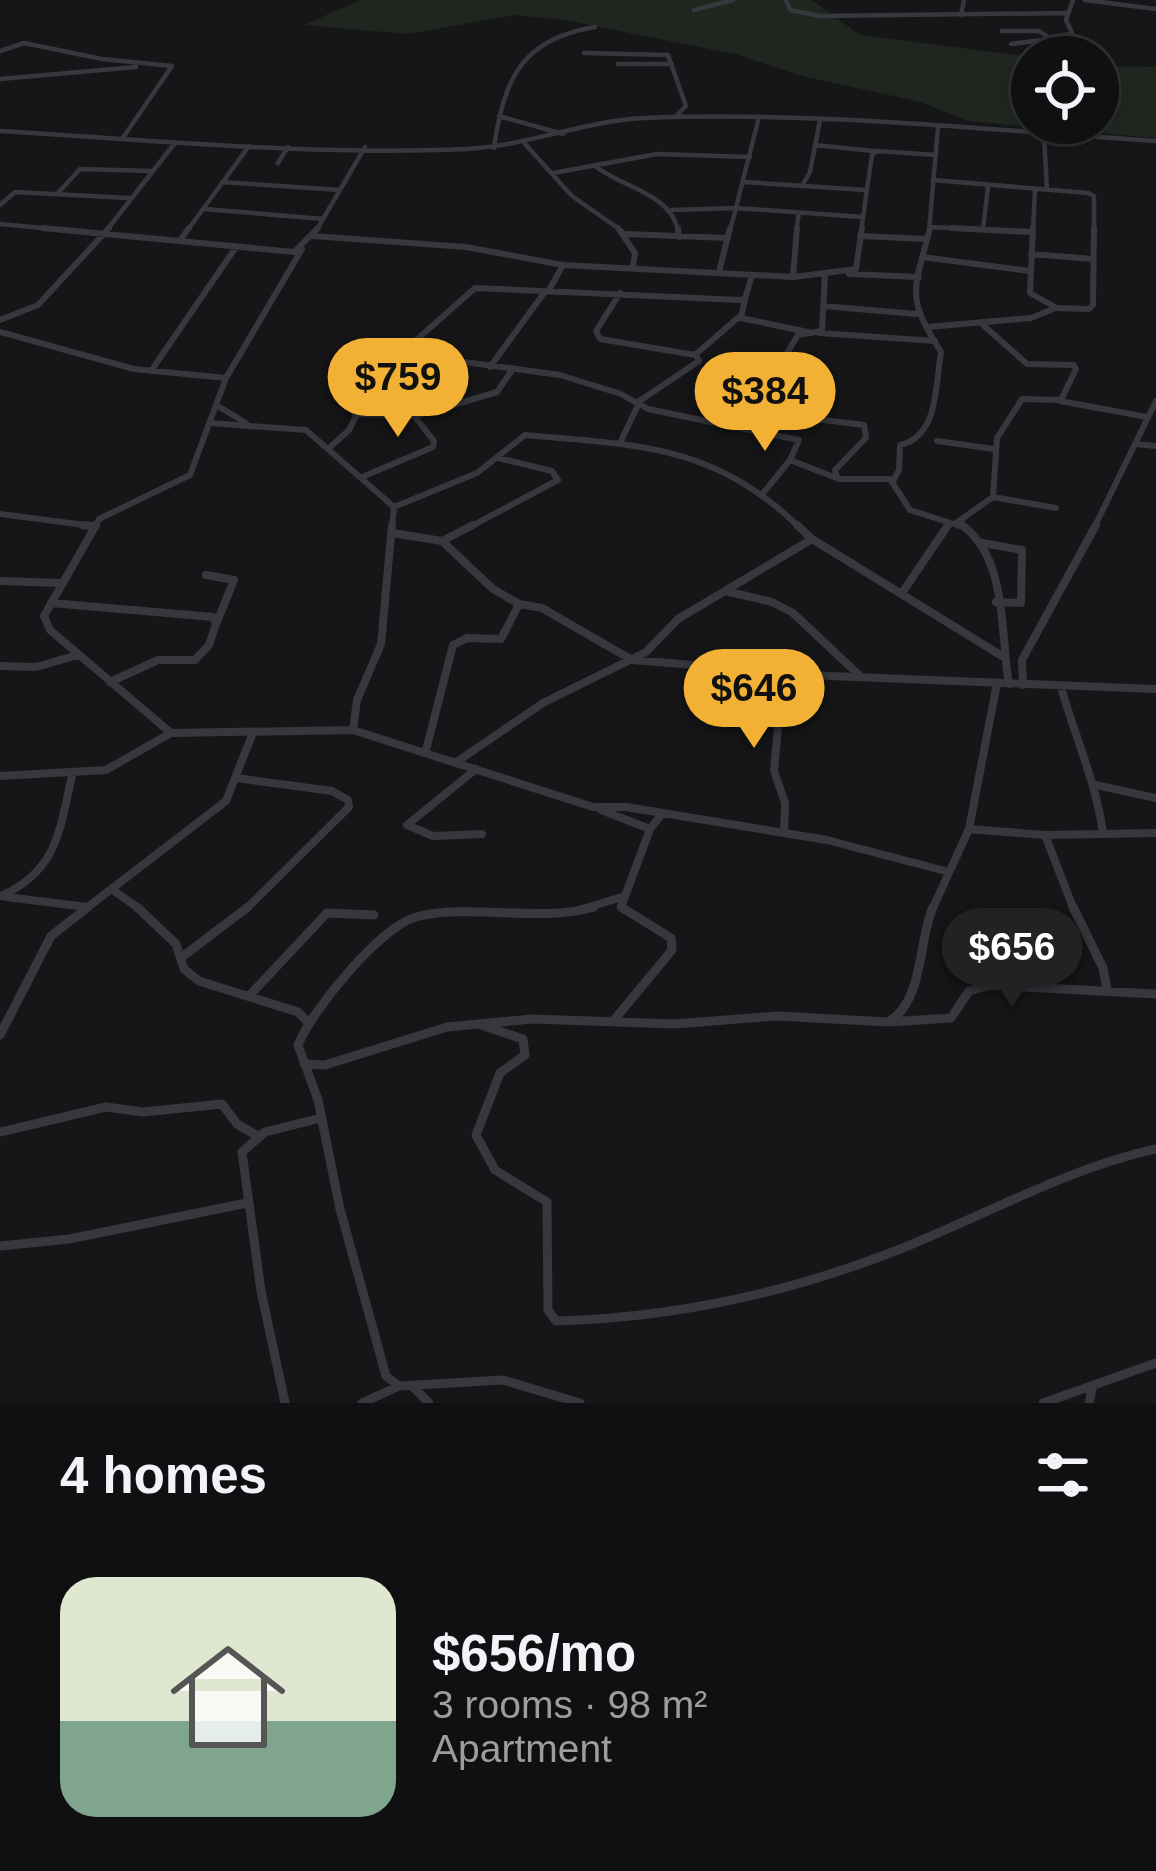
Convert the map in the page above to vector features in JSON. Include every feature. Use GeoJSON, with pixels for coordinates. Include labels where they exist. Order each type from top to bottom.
{"type":"FeatureCollection","features":[{"type":"Feature","properties":{"kind":"street"},"geometry":{"type":"LineString","coordinates":[[694,10],[733,0]]}},
{"type":"Feature","properties":{"kind":"street"},"geometry":{"type":"LineString","coordinates":[[786,0],[790,10],[820,16],[1068,14]]}},
{"type":"Feature","properties":{"kind":"street"},"geometry":{"type":"LineString","coordinates":[[961,15],[964,0]]}},
{"type":"Feature","properties":{"kind":"street"},"geometry":{"type":"LineString","coordinates":[[1062,36],[1072,33],[1066,20],[1073,0]]}},
{"type":"Feature","properties":{"kind":"street"},"geometry":{"type":"LineString","coordinates":[[1085,0],[1156,5]]}},
{"type":"Feature","properties":{"kind":"street"},"geometry":{"type":"LineString","coordinates":[[494,148],[508,87],[534,46],[560,32],[595,26]]}},
{"type":"Feature","properties":{"kind":"street"},"geometry":{"type":"LineString","coordinates":[[1002,31],[1040,31],[1047,36]]}},
{"type":"Feature","properties":{"kind":"street"},"geometry":{"type":"LineString","coordinates":[[0,51],[21,42],[170,68]]}},
{"type":"Feature","properties":{"kind":"street"},"geometry":{"type":"LineString","coordinates":[[584,53],[668,55],[686,108],[672,118]]}},
{"type":"Feature","properties":{"kind":"street"},"geometry":{"type":"LineString","coordinates":[[644,54],[644,68]]}},
{"type":"Feature","properties":{"kind":"street"},"geometry":{"type":"LineString","coordinates":[[618,64],[644,68],[672,64]]}},
{"type":"Feature","properties":{"kind":"street"},"geometry":{"type":"LineString","coordinates":[[0,79],[91,68],[170,68]]}},
{"type":"Feature","properties":{"kind":"street"},"geometry":{"type":"LineString","coordinates":[[122,139],[170,68]]}},
{"type":"Feature","properties":{"kind":"street"},"geometry":{"type":"LineString","coordinates":[[499,116],[564,134]]}},
{"type":"Feature","properties":{"kind":"street"},"geometry":{"type":"LineString","coordinates":[[719,272],[759,117]]}},
{"type":"Feature","properties":{"kind":"street"},"geometry":{"type":"LineString","coordinates":[[0,131],[244,146],[494,148],[629,120],[672,118],[759,117],[1011,133]]}},
{"type":"Feature","properties":{"kind":"street"},"geometry":{"type":"LineString","coordinates":[[806,185],[818,147],[820,120]]}},
{"type":"Feature","properties":{"kind":"street"},"geometry":{"type":"LineString","coordinates":[[912,311],[930,227],[938,127]]}},
{"type":"Feature","properties":{"kind":"street"},"geometry":{"type":"LineString","coordinates":[[1119,139],[1156,141]]}},
{"type":"Feature","properties":{"kind":"street"},"geometry":{"type":"LineString","coordinates":[[0,320],[38,305],[104,234],[171,143]]}},
{"type":"Feature","properties":{"kind":"street"},"geometry":{"type":"LineString","coordinates":[[525,144],[572,196],[626,234],[635,253],[633,267]]}},
{"type":"Feature","properties":{"kind":"street"},"geometry":{"type":"LineString","coordinates":[[1044,144],[1047,190]]}},
{"type":"Feature","properties":{"kind":"street"},"geometry":{"type":"LineString","coordinates":[[182,240],[244,146]]}},
{"type":"Feature","properties":{"kind":"street"},"geometry":{"type":"LineString","coordinates":[[278,163],[288,146]]}},
{"type":"Feature","properties":{"kind":"street"},"geometry":{"type":"LineString","coordinates":[[171,733],[78,655],[46,625],[44,616],[93,526],[108,513],[190,475],[226,378],[293,255],[313,236],[364,147]]}},
{"type":"Feature","properties":{"kind":"street"},"geometry":{"type":"LineString","coordinates":[[818,147],[936,155]]}},
{"type":"Feature","properties":{"kind":"street"},"geometry":{"type":"LineString","coordinates":[[846,274],[856,269],[872,155],[877,152]]}},
{"type":"Feature","properties":{"kind":"street"},"geometry":{"type":"LineString","coordinates":[[553,173],[674,153],[749,157]]}},
{"type":"Feature","properties":{"kind":"street"},"geometry":{"type":"LineString","coordinates":[[594,165],[619,186],[672,209],[862,217]]}},
{"type":"Feature","properties":{"kind":"street"},"geometry":{"type":"LineString","coordinates":[[56,195],[80,169],[151,170]]}},
{"type":"Feature","properties":{"kind":"street"},"geometry":{"type":"LineString","coordinates":[[926,326],[1031,318],[1047,308],[1094,305],[1094,196],[933,180]]}},
{"type":"Feature","properties":{"kind":"street"},"geometry":{"type":"LineString","coordinates":[[223,182],[340,190]]}},
{"type":"Feature","properties":{"kind":"street"},"geometry":{"type":"LineString","coordinates":[[744,182],[866,190]]}},
{"type":"Feature","properties":{"kind":"street"},"geometry":{"type":"LineString","coordinates":[[983,230],[988,185]]}},
{"type":"Feature","properties":{"kind":"street"},"geometry":{"type":"LineString","coordinates":[[1035,190],[1030,293],[1047,308]]}},
{"type":"Feature","properties":{"kind":"street"},"geometry":{"type":"LineString","coordinates":[[0,205],[15,192],[129,198]]}},
{"type":"Feature","properties":{"kind":"street"},"geometry":{"type":"LineString","coordinates":[[203,208],[323,219]]}},
{"type":"Feature","properties":{"kind":"street"},"geometry":{"type":"LineString","coordinates":[[672,209],[680,224],[679,237]]}},
{"type":"Feature","properties":{"kind":"street"},"geometry":{"type":"LineString","coordinates":[[794,277],[790,265],[799,213]]}},
{"type":"Feature","properties":{"kind":"street"},"geometry":{"type":"LineString","coordinates":[[0,224],[293,255]]}},
{"type":"Feature","properties":{"kind":"street"},"geometry":{"type":"LineString","coordinates":[[930,227],[1031,232]]}},
{"type":"Feature","properties":{"kind":"street"},"geometry":{"type":"LineString","coordinates":[[626,234],[728,238]]}},
{"type":"Feature","properties":{"kind":"street"},"geometry":{"type":"LineString","coordinates":[[313,236],[466,247],[563,265],[794,277],[919,277]]}},
{"type":"Feature","properties":{"kind":"street"},"geometry":{"type":"LineString","coordinates":[[860,236],[926,239]]}},
{"type":"Feature","properties":{"kind":"street"},"geometry":{"type":"LineString","coordinates":[[152,371],[237,246]]}},
{"type":"Feature","properties":{"kind":"street"},"geometry":{"type":"LineString","coordinates":[[1031,254],[1093,260]]}},
{"type":"Feature","properties":{"kind":"street"},"geometry":{"type":"LineString","coordinates":[[922,257],[1028,269]]}},
{"type":"Feature","properties":{"kind":"street"},"geometry":{"type":"LineString","coordinates":[[490,367],[563,265]]}},
{"type":"Feature","properties":{"kind":"street"},"geometry":{"type":"LineString","coordinates":[[695,355],[740,316],[752,275]]}},
{"type":"Feature","properties":{"kind":"street"},"geometry":{"type":"LineString","coordinates":[[819,333],[825,275]]}},
{"type":"Feature","properties":{"kind":"street"},"geometry":{"type":"LineString","coordinates":[[328,448],[349,430],[378,374],[475,288],[746,298]]}},
{"type":"Feature","properties":{"kind":"street"},"geometry":{"type":"LineString","coordinates":[[614,293],[597,337],[695,355],[700,361],[639,403],[620,443]]}},
{"type":"Feature","properties":{"kind":"street"},"geometry":{"type":"LineString","coordinates":[[823,306],[912,311],[941,352],[929,424],[922,437],[900,445],[899,470],[892,481]]}},
{"type":"Feature","properties":{"kind":"street"},"geometry":{"type":"LineString","coordinates":[[740,316],[809,332],[936,341]]}},
{"type":"Feature","properties":{"kind":"street"},"geometry":{"type":"LineString","coordinates":[[982,324],[1022,362],[1074,365],[1059,401]]}},
{"type":"Feature","properties":{"kind":"street"},"geometry":{"type":"LineString","coordinates":[[0,332],[93,361],[226,378]]}},
{"type":"Feature","properties":{"kind":"street"},"geometry":{"type":"LineString","coordinates":[[705,421],[731,386],[763,387],[798,335],[809,332]]}},
{"type":"Feature","properties":{"kind":"street"},"geometry":{"type":"LineString","coordinates":[[399,353],[602,388],[705,421],[799,440],[790,460],[764,492]]}},
{"type":"Feature","properties":{"kind":"street"},"geometry":{"type":"LineString","coordinates":[[356,414],[416,416],[496,392],[512,370]]}},
{"type":"Feature","properties":{"kind":"street"},"geometry":{"type":"LineString","coordinates":[[773,376],[794,379],[800,417],[864,425],[866,438],[836,470],[837,477]]}},
{"type":"Feature","properties":{"kind":"street"},"geometry":{"type":"LineString","coordinates":[[993,497],[994,449],[1022,399],[1147,417]]}},
{"type":"Feature","properties":{"kind":"street"},"geometry":{"type":"LineString","coordinates":[[1023,685],[1022,660],[1156,401]]}},
{"type":"Feature","properties":{"kind":"street"},"geometry":{"type":"LineString","coordinates":[[216,405],[247,424]]}},
{"type":"Feature","properties":{"kind":"street"},"geometry":{"type":"LineString","coordinates":[[362,477],[433,448],[434,441],[416,416]]}},
{"type":"Feature","properties":{"kind":"street"},"geometry":{"type":"LineString","coordinates":[[209,423],[306,430],[394,507]]}},
{"type":"Feature","properties":{"kind":"street"},"geometry":{"type":"LineString","coordinates":[[394,507],[477,473],[530,434],[620,443],[696,459],[764,492],[812,539],[1022,660]]}},
{"type":"Feature","properties":{"kind":"street"},"geometry":{"type":"LineString","coordinates":[[938,441],[994,449]]}},
{"type":"Feature","properties":{"kind":"street"},"geometry":{"type":"LineString","coordinates":[[1135,445],[1156,446]]}},
{"type":"Feature","properties":{"kind":"street"},"geometry":{"type":"LineString","coordinates":[[442,541],[558,480],[556,473],[498,458]]}},
{"type":"Feature","properties":{"kind":"street"},"geometry":{"type":"LineString","coordinates":[[790,460],[859,484],[892,481]]}},
{"type":"Feature","properties":{"kind":"street"},"geometry":{"type":"LineString","coordinates":[[892,481],[910,510],[937,515],[982,543],[1022,550],[1021,602],[996,602]]}},
{"type":"Feature","properties":{"kind":"street"},"geometry":{"type":"LineString","coordinates":[[902,593],[907,578],[927,560],[929,547],[953,523],[993,497],[1056,508]]}},
{"type":"Feature","properties":{"kind":"street"},"geometry":{"type":"LineString","coordinates":[[352,730],[357,700],[381,644],[394,507]]}},
{"type":"Feature","properties":{"kind":"street"},"geometry":{"type":"LineString","coordinates":[[0,514],[93,526]]}},
{"type":"Feature","properties":{"kind":"street"},"geometry":{"type":"LineString","coordinates":[[392,533],[442,541],[479,578],[534,609]]}},
{"type":"Feature","properties":{"kind":"street"},"geometry":{"type":"LineString","coordinates":[[458,761],[567,690],[632,660],[670,634],[678,619],[812,539]]}},
{"type":"Feature","properties":{"kind":"street"},"geometry":{"type":"LineString","coordinates":[[982,543],[992,563],[1009,684]]}},
{"type":"Feature","properties":{"kind":"street"},"geometry":{"type":"LineString","coordinates":[[110,682],[158,660],[195,660],[209,645],[234,580],[206,575]]}},
{"type":"Feature","properties":{"kind":"street"},"geometry":{"type":"LineString","coordinates":[[0,580],[62,583]]}},
{"type":"Feature","properties":{"kind":"street"},"geometry":{"type":"LineString","coordinates":[[726,591],[735,598],[772,602],[795,616],[860,676]]}},
{"type":"Feature","properties":{"kind":"street"},"geometry":{"type":"LineString","coordinates":[[51,603],[205,615],[216,624]]}},
{"type":"Feature","properties":{"kind":"street"},"geometry":{"type":"LineString","coordinates":[[426,750],[453,645],[467,638],[501,639],[519,604]]}},
{"type":"Feature","properties":{"kind":"street"},"geometry":{"type":"LineString","coordinates":[[511,621],[542,608],[632,660],[783,673],[1156,689]]}},
{"type":"Feature","properties":{"kind":"street"},"geometry":{"type":"LineString","coordinates":[[0,666],[36,667],[78,655]]}},
{"type":"Feature","properties":{"kind":"street"},"geometry":{"type":"LineString","coordinates":[[783,673],[774,771],[785,803],[784,832]]}},
{"type":"Feature","properties":{"kind":"street"},"geometry":{"type":"LineString","coordinates":[[888,1022],[897,1017],[915,984],[922,932],[969,829],[991,694],[997,683]]}},
{"type":"Feature","properties":{"kind":"street"},"geometry":{"type":"LineString","coordinates":[[1061,687],[1081,760],[1096,785],[1103,833]]}},
{"type":"Feature","properties":{"kind":"street"},"geometry":{"type":"LineString","coordinates":[[0,776],[120,765],[171,733],[352,730],[426,750],[650,829]]}},
{"type":"Feature","properties":{"kind":"street"},"geometry":{"type":"LineString","coordinates":[[0,1035],[25,1000],[41,950],[68,920],[226,801],[252,735]]}},
{"type":"Feature","properties":{"kind":"street"},"geometry":{"type":"LineString","coordinates":[[478,768],[406,825],[419,834],[444,838],[482,834]]}},
{"type":"Feature","properties":{"kind":"street"},"geometry":{"type":"LineString","coordinates":[[0,896],[20,887],[53,857],[73,772]]}},
{"type":"Feature","properties":{"kind":"street"},"geometry":{"type":"LineString","coordinates":[[182,956],[237,917],[349,807],[348,800],[332,791],[236,778]]}},
{"type":"Feature","properties":{"kind":"street"},"geometry":{"type":"LineString","coordinates":[[1096,785],[1156,798]]}},
{"type":"Feature","properties":{"kind":"street"},"geometry":{"type":"LineString","coordinates":[[593,807],[784,832],[949,872]]}},
{"type":"Feature","properties":{"kind":"street"},"geometry":{"type":"LineString","coordinates":[[625,914],[622,897],[650,829],[663,813]]}},
{"type":"Feature","properties":{"kind":"street"},"geometry":{"type":"LineString","coordinates":[[969,829],[1045,835],[1156,833]]}},
{"type":"Feature","properties":{"kind":"street"},"geometry":{"type":"LineString","coordinates":[[1045,835],[1107,990]]}},
{"type":"Feature","properties":{"kind":"street"},"geometry":{"type":"LineString","coordinates":[[113,890],[158,923],[182,956],[184,969],[199,981],[307,1015]]}},
{"type":"Feature","properties":{"kind":"street"},"geometry":{"type":"LineString","coordinates":[[0,896],[88,907]]}},
{"type":"Feature","properties":{"kind":"street"},"geometry":{"type":"LineString","coordinates":[[598,908],[622,897]]}},
{"type":"Feature","properties":{"kind":"street"},"geometry":{"type":"LineString","coordinates":[[429,1403],[386,1376],[340,1209],[312,1080],[298,1045],[307,1015],[368,952],[414,917],[598,908],[625,914],[666,933],[673,944],[613,1021]]}},
{"type":"Feature","properties":{"kind":"street"},"geometry":{"type":"LineString","coordinates":[[250,995],[327,913],[374,915]]}},
{"type":"Feature","properties":{"kind":"street"},"geometry":{"type":"LineString","coordinates":[[304,1064],[325,1065],[423,1032],[478,1024],[561,1018],[674,1024],[777,1016],[927,1023],[951,1018],[969,992],[989,985],[1156,994]]}},
{"type":"Feature","properties":{"kind":"street"},"geometry":{"type":"LineString","coordinates":[[478,1024],[513,1031],[523,1039],[525,1055],[500,1073],[476,1135],[495,1170],[547,1202],[548,1310],[556,1321],[649,1315],[842,1271],[1108,1157],[1156,1148]]}},
{"type":"Feature","properties":{"kind":"street"},"geometry":{"type":"LineString","coordinates":[[312,1080],[325,1065]]}},
{"type":"Feature","properties":{"kind":"street"},"geometry":{"type":"LineString","coordinates":[[0,1132],[106,1107],[143,1112],[222,1104],[237,1124],[257,1135]]}},
{"type":"Feature","properties":{"kind":"street"},"geometry":{"type":"LineString","coordinates":[[285,1403],[242,1153],[244,1143],[257,1135],[321,1118]]}},
{"type":"Feature","properties":{"kind":"street"},"geometry":{"type":"LineString","coordinates":[[0,1246],[69,1239],[247,1202]]}},
{"type":"Feature","properties":{"kind":"street"},"geometry":{"type":"LineString","coordinates":[[1043,1403],[1155,1365]]}},
{"type":"Feature","properties":{"kind":"street"},"geometry":{"type":"LineString","coordinates":[[362,1403],[405,1385],[503,1380],[580,1403]]}},
{"type":"Feature","properties":{"kind":"street"},"geometry":{"type":"LineString","coordinates":[[1089,1403],[1092,1389]]}},
{"type":"Feature","properties":{"kind":"shaded area"},"geometry":{"type":"Polygon","coordinates":[[[361,0],[812,0],[860,35],[1011,54],[1011,125],[967,121],[921,102],[802,76],[735,54],[565,20],[515,15],[407,34],[303,25],[361,0]]]}},
{"type":"Feature","properties":{"kind":"shaded area"},"geometry":{"type":"Polygon","coordinates":[[[1119,66],[1156,67],[1156,138],[1119,135],[1119,66]]]}}]}
